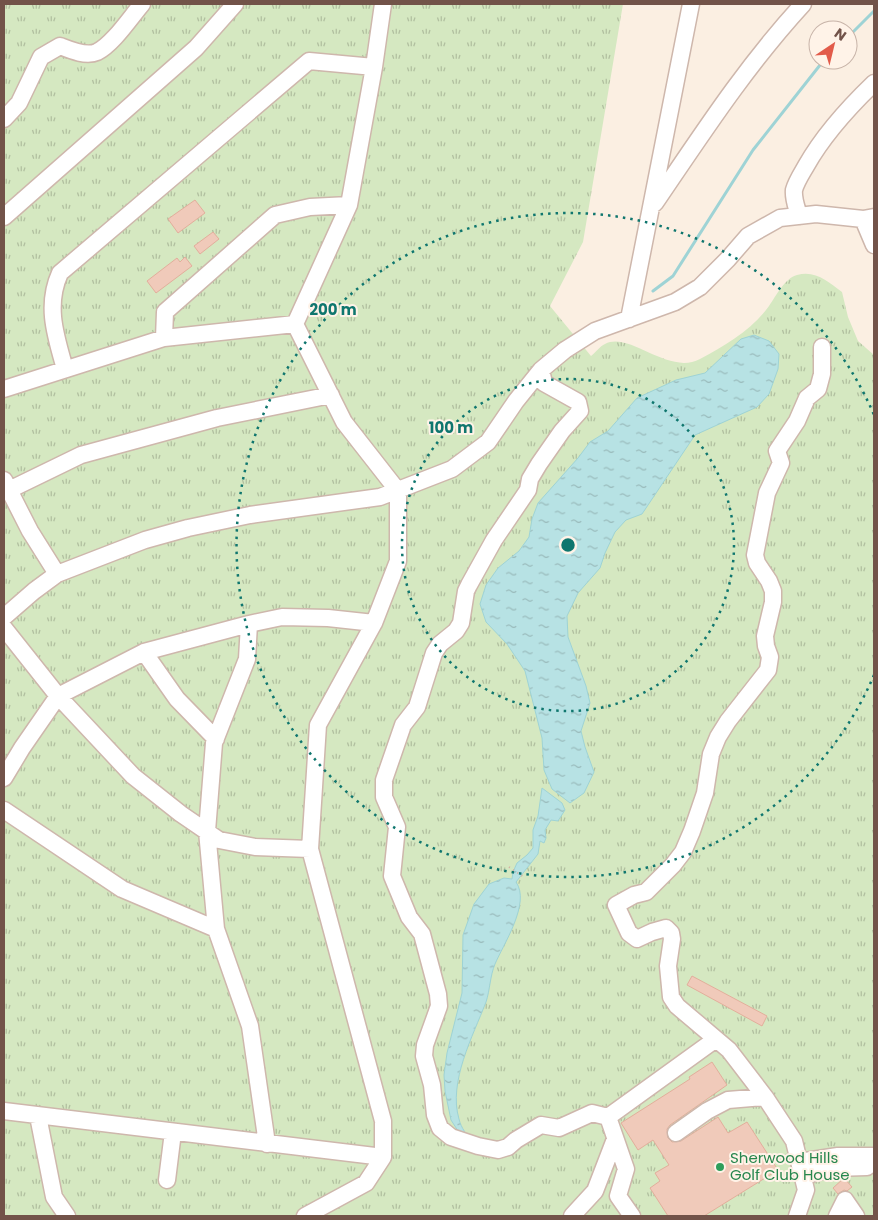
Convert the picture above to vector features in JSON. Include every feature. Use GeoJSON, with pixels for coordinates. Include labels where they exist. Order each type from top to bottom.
{"type":"FeatureCollection","features":[{"type":"Feature","properties":{"kind":"street"},"geometry":{"type":"LineString","coordinates":[[4,119],[19,103],[41,57],[60,46],[78,52],[96,53],[114,39],[142,4]]}},
{"type":"Feature","properties":{"kind":"street"},"geometry":{"type":"LineString","coordinates":[[4,217],[196,48],[235,4]]}},
{"type":"Feature","properties":{"kind":"street"},"geometry":{"type":"LineString","coordinates":[[295,324],[349,205],[374,67],[383,4]]}},
{"type":"Feature","properties":{"kind":"street"},"geometry":{"type":"LineString","coordinates":[[629,318],[691,4]]}},
{"type":"Feature","properties":{"kind":"street"},"geometry":{"type":"LineString","coordinates":[[651,210],[760,52],[803,4]]}},
{"type":"Feature","properties":{"kind":"street"},"geometry":{"type":"LineString","coordinates":[[65,369],[53,327],[52,305],[54,286],[60,273],[309,61],[374,67]]}},
{"type":"Feature","properties":{"kind":"street"},"geometry":{"type":"LineString","coordinates":[[799,216],[794,196],[801,175],[820,143],[837,121],[874,83]]}},
{"type":"Feature","properties":{"kind":"street"},"geometry":{"type":"LineString","coordinates":[[164,338],[165,312],[275,215],[310,207],[349,205]]}},
{"type":"Feature","properties":{"kind":"street"},"geometry":{"type":"LineString","coordinates":[[4,617],[34,590],[57,574],[145,540],[188,528],[250,515],[380,496],[398,491],[452,469],[488,442],[541,370],[565,350],[595,331],[675,302],[700,288],[748,236],[780,218],[816,214],[869,218],[874,246]]}},
{"type":"Feature","properties":{"kind":"street"},"geometry":{"type":"LineString","coordinates":[[4,389],[164,338],[295,324]]}},
{"type":"Feature","properties":{"kind":"street"},"geometry":{"type":"LineString","coordinates":[[295,324],[344,422],[398,491],[398,561],[374,623],[318,725],[310,849],[383,1120],[383,1157],[366,1183],[305,1216]]}},
{"type":"Feature","properties":{"kind":"street"},"geometry":{"type":"LineString","coordinates":[[797,1216],[806,1190],[794,1141],[765,1097],[729,1050],[677,1006],[671,997],[668,966],[671,934],[666,928],[637,939],[629,932],[616,905],[634,895],[646,892],[683,852],[705,793],[711,754],[718,736],[768,670],[770,657],[765,636],[773,602],[773,591],[757,563],[755,555],[767,493],[781,464],[777,451],[797,421],[807,398],[818,389],[822,374],[822,347]]}},
{"type":"Feature","properties":{"kind":"street"},"geometry":{"type":"LineString","coordinates":[[541,370],[544,382],[578,402],[580,411],[562,431],[530,478],[528,490],[499,532],[469,585],[466,591],[461,623],[456,631],[440,644],[434,653],[417,707],[403,725],[384,780],[384,797],[397,827],[392,876],[409,917],[422,934],[438,994],[439,1006],[425,1046],[424,1056],[432,1085],[435,1116],[440,1128],[451,1137],[498,1150],[508,1147],[541,1125],[559,1128],[592,1113],[608,1117],[716,1039]]}},
{"type":"Feature","properties":{"kind":"street"},"geometry":{"type":"LineString","coordinates":[[57,574],[30,531],[6,485],[81,455],[217,418],[331,394]]}},
{"type":"Feature","properties":{"kind":"street"},"geometry":{"type":"LineString","coordinates":[[4,778],[58,696],[144,652],[282,617],[328,618],[374,623]]}},
{"type":"Feature","properties":{"kind":"street"},"geometry":{"type":"LineString","coordinates":[[249,624],[248,659],[214,744],[207,831],[216,929],[250,1026],[267,1144]]}},
{"type":"Feature","properties":{"kind":"street"},"geometry":{"type":"LineString","coordinates":[[4,628],[58,696],[133,776],[181,814],[219,840],[254,847],[310,849]]}},
{"type":"Feature","properties":{"kind":"street"},"geometry":{"type":"LineString","coordinates":[[144,652],[177,699],[216,739]]}},
{"type":"Feature","properties":{"kind":"street"},"geometry":{"type":"LineString","coordinates":[[4,810],[122,889],[216,929]]}},
{"type":"Feature","properties":{"kind":"street"},"geometry":{"type":"LineString","coordinates":[[676,1133],[707,1111],[728,1100],[765,1097]]}},
{"type":"Feature","properties":{"kind":"street"},"geometry":{"type":"LineString","coordinates":[[4,1111],[383,1157]]}},
{"type":"Feature","properties":{"kind":"street"},"geometry":{"type":"LineString","coordinates":[[38,1116],[54,1196],[67,1216]]}},
{"type":"Feature","properties":{"kind":"street"},"geometry":{"type":"LineString","coordinates":[[608,1117],[626,1169],[618,1196]]}},
{"type":"Feature","properties":{"kind":"street"},"geometry":{"type":"LineString","coordinates":[[167,1180],[173,1132]]}},
{"type":"Feature","properties":{"kind":"street"},"geometry":{"type":"LineString","coordinates":[[572,1216],[595,1191],[616,1139]]}},
{"type":"Feature","properties":{"kind":"street"},"geometry":{"type":"LineString","coordinates":[[801,1169],[838,1156],[874,1156]]}},
{"type":"Feature","properties":{"kind":"street"},"geometry":{"type":"LineString","coordinates":[[801,1169],[874,1167]]}},
{"type":"Feature","properties":{"kind":"street"},"geometry":{"type":"LineString","coordinates":[[596,1187],[618,1196],[632,1216]]}},
{"type":"Feature","properties":{"kind":"street"},"geometry":{"type":"LineString","coordinates":[[837,1216],[846,1200],[856,1216]]}},
{"type":"Feature","properties":{"kind":"path"},"geometry":{"type":"LineString","coordinates":[[509,868],[524,877]]}},
{"type":"Feature","properties":{"kind":"green space"},"geometry":{"type":"Polygon","coordinates":[[[4,4],[623,4],[583,242],[550,306],[591,356],[603,345],[615,342],[626,343],[675,362],[688,363],[710,354],[747,330],[762,315],[781,288],[797,275],[810,274],[816,276],[827,281],[842,292],[848,317],[858,341],[874,355],[874,1216],[4,1216],[4,4]]]}},
{"type":"Feature","properties":{"kind":"water"},"geometry":{"type":"Polygon","coordinates":[[[754,335],[769,341],[779,354],[778,369],[769,394],[757,407],[695,435],[642,514],[626,520],[615,532],[600,568],[578,593],[567,616],[568,637],[586,686],[590,703],[581,731],[594,772],[584,793],[570,803],[552,789],[544,770],[542,738],[525,671],[507,644],[486,622],[480,604],[486,585],[498,568],[519,551],[529,537],[532,519],[538,503],[590,442],[608,431],[637,398],[676,380],[705,373],[741,339],[754,335]]]}},
{"type":"Feature","properties":{"kind":"water"},"geometry":{"type":"Polygon","coordinates":[[[542,788],[562,803],[565,810],[558,821],[551,820],[545,830],[546,838],[544,843],[540,841],[538,854],[516,882],[520,891],[518,912],[495,964],[486,1002],[463,1059],[459,1075],[456,1105],[461,1125],[472,1142],[460,1134],[451,1120],[444,1075],[447,1053],[462,993],[463,935],[474,904],[489,884],[504,878],[512,879],[517,863],[533,848],[533,830],[538,816],[542,788]]]}},
{"type":"Feature","properties":{"kind":"building"},"geometry":{"type":"Polygon","coordinates":[[[195,200],[205,213],[178,233],[168,219],[195,200]]]}},
{"type":"Feature","properties":{"kind":"building"},"geometry":{"type":"Polygon","coordinates":[[[213,232],[219,239],[200,254],[194,246],[213,232]]]}},
{"type":"Feature","properties":{"kind":"building"},"geometry":{"type":"Polygon","coordinates":[[[185,257],[192,266],[156,293],[147,281],[177,258],[180,262],[185,257]]]}},
{"type":"Feature","properties":{"kind":"building"},"geometry":{"type":"Polygon","coordinates":[[[692,976],[767,1016],[762,1026],[687,985],[692,976]]]}},
{"type":"Feature","properties":{"kind":"building","name":"Sherwood Hills Golf Club House"},"geometry":{"type":"Polygon","coordinates":[[[712,1062],[727,1085],[670,1125],[667,1129],[668,1138],[672,1142],[681,1141],[718,1117],[728,1133],[747,1122],[778,1170],[704,1216],[668,1216],[650,1188],[660,1181],[655,1173],[669,1165],[653,1140],[638,1150],[621,1123],[690,1079],[689,1077],[712,1062]]]}},
{"type":"Feature","properties":{"kind":"building"},"geometry":{"type":"Polygon","coordinates":[[[844,1178],[852,1187],[838,1194],[833,1188],[844,1178]]]}},
{"type":"Feature","properties":{"kind":"waterway"},"geometry":{"type":"LineString","coordinates":[[858,27],[874,11]]}},
{"type":"Feature","properties":{"kind":"waterway"},"geometry":{"type":"LineString","coordinates":[[653,291],[673,276],[753,150],[816,70]]}},
{"type":"Feature","properties":{"kind":"place","name":"Sherwood Hills Golf Club House"},"geometry":{"type":"Point","coordinates":[720,1167]}}]}
